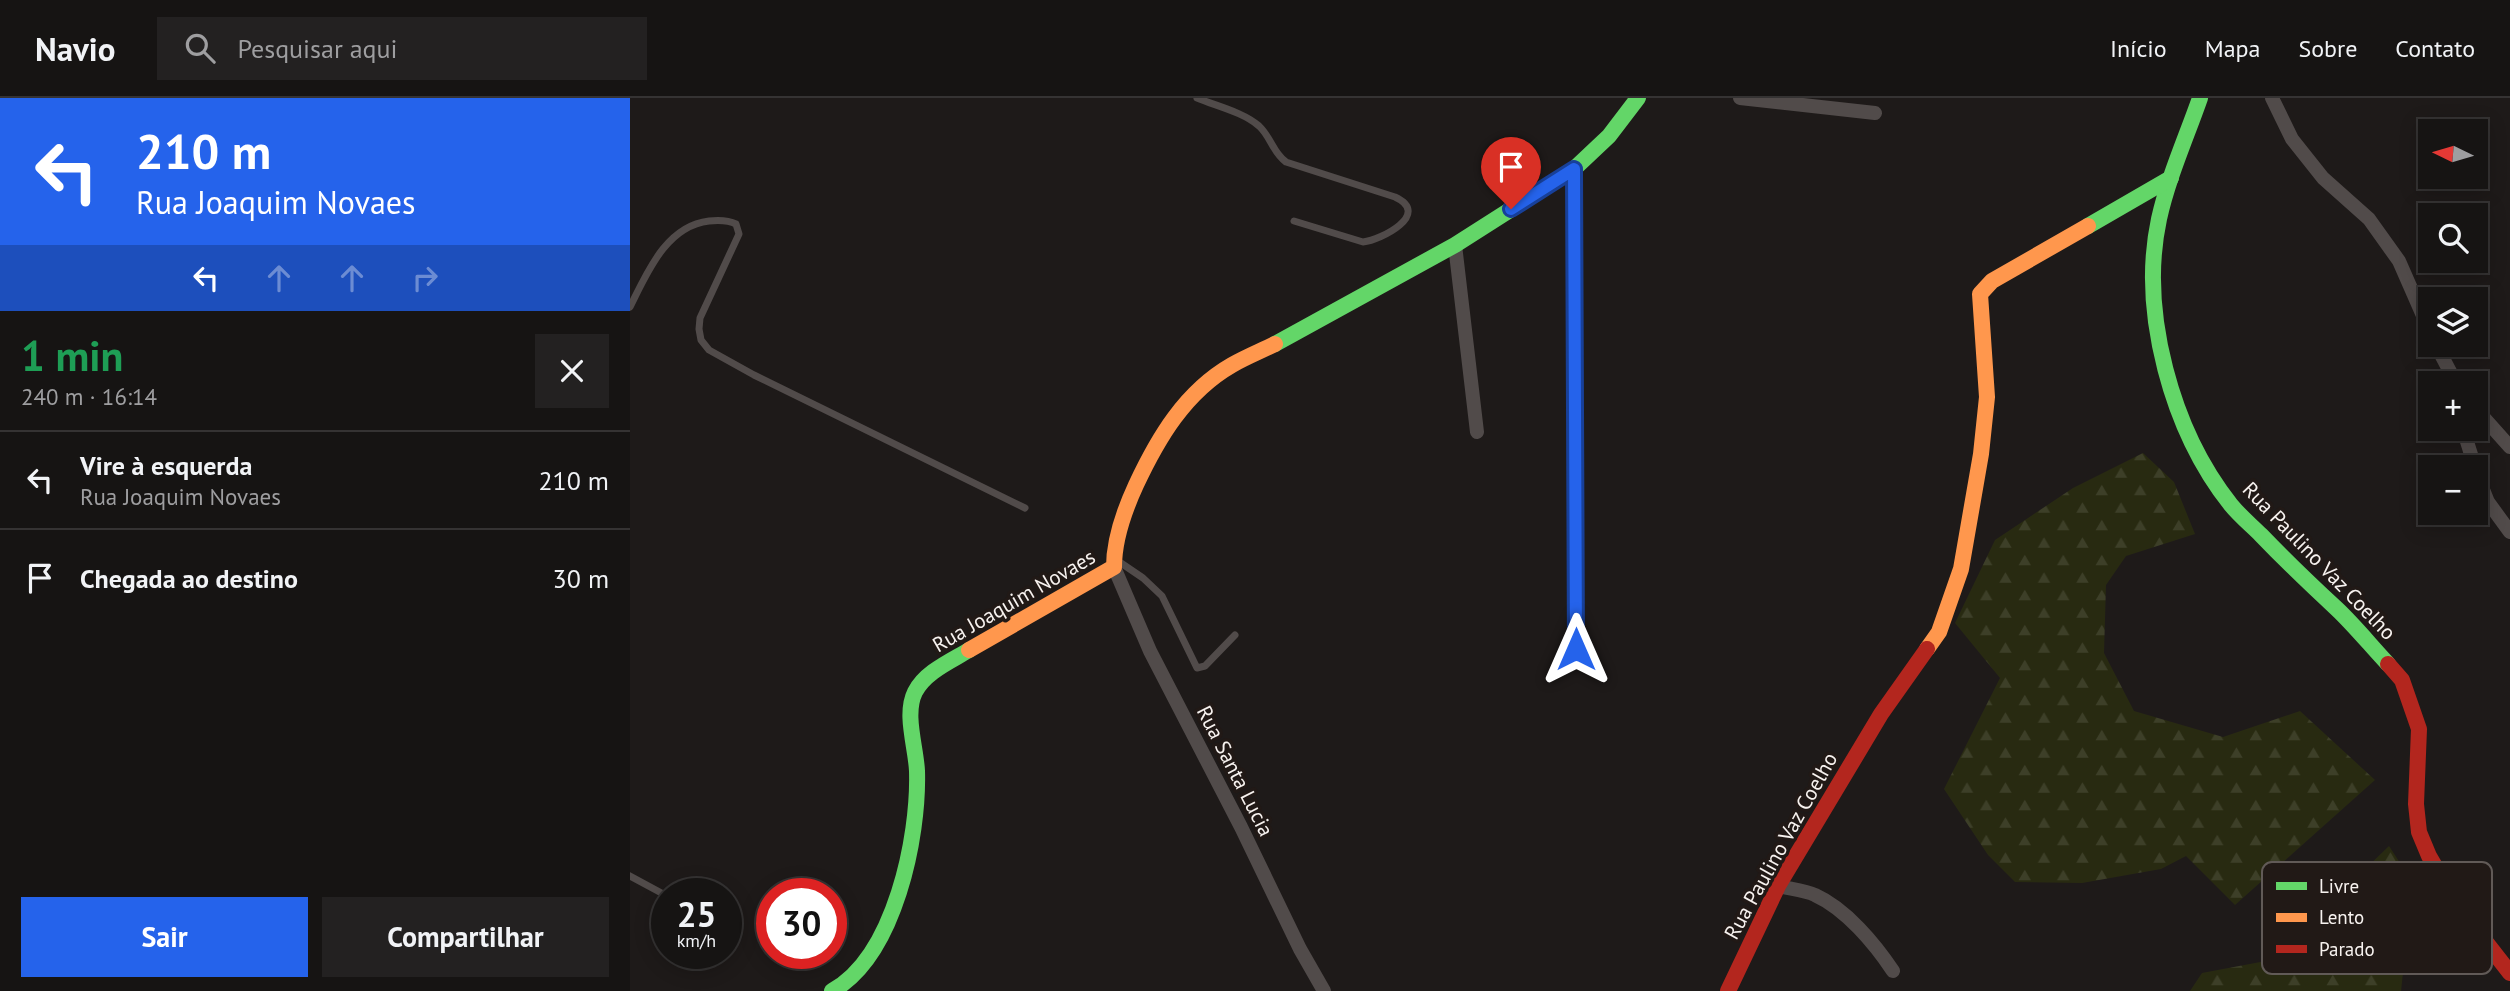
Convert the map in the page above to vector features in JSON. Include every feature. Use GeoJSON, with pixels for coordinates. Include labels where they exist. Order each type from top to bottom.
{"type":"FeatureCollection","features":[{"type":"Feature","properties":{"kind":"street","name":"Rua Joaquim Novaes"},"geometry":{"type":"LineString","coordinates":[[832,991],[841,987],[857,972],[881,934],[900,890],[914,830],[917,781],[911,699],[915,688],[926,677],[952,660],[1114,563],[1114,546],[1131,496],[1153,449],[1174,416],[1200,389],[1230,366],[1282,341],[1455,245],[1574,169],[1609,136],[1638,98]]}},
{"type":"Feature","properties":{"kind":"street"},"geometry":{"type":"LineString","coordinates":[[1740,98],[1875,113]]}},
{"type":"Feature","properties":{"kind":"street"},"geometry":{"type":"LineString","coordinates":[[2171,178],[2200,98]]}},
{"type":"Feature","properties":{"kind":"street"},"geometry":{"type":"LineString","coordinates":[[2272,98],[2292,139],[2323,178],[2369,219],[2399,261],[2418,304]]}},
{"type":"Feature","properties":{"kind":"street"},"geometry":{"type":"LineString","coordinates":[[1574,169],[1576,649]]}},
{"type":"Feature","properties":{"kind":"street","name":"Rua Paulino Vaz Coelho"},"geometry":{"type":"LineString","coordinates":[[1728,991],[1778,886],[1881,714],[1939,632],[1952,600],[1961,569],[1981,454],[1987,397],[1980,294],[1992,281],[2171,178]]}},
{"type":"Feature","properties":{"kind":"street","name":"Rua Paulino Vaz Coelho"},"geometry":{"type":"LineString","coordinates":[[2171,178],[2159,219],[2154,311],[2161,357],[2177,404],[2201,458],[2231,505],[2288,564],[2340,612],[2402,680],[2419,729],[2416,804],[2419,832],[2433,862]]}},
{"type":"Feature","properties":{"kind":"street"},"geometry":{"type":"LineString","coordinates":[[1455,245],[1477,432]]}},
{"type":"Feature","properties":{"kind":"street"},"geometry":{"type":"LineString","coordinates":[[2488,424],[2510,447]]}},
{"type":"Feature","properties":{"kind":"street"},"geometry":{"type":"LineString","coordinates":[[2488,502],[2510,532]]}},
{"type":"Feature","properties":{"kind":"street","name":"Rua Santa Lucia"},"geometry":{"type":"LineString","coordinates":[[1114,563],[1150,652],[1241,827],[1300,949],[1324,991]]}},
{"type":"Feature","properties":{"kind":"street"},"geometry":{"type":"LineString","coordinates":[[1778,886],[1816,895],[1852,920],[1875,945],[1893,971]]}},
{"type":"Feature","properties":{"kind":"street","name":"Rua Paulino Vaz Coelho"},"geometry":{"type":"LineString","coordinates":[[2492,950],[2510,973]]}},
{"type":"Feature","properties":{"kind":"lane"},"geometry":{"type":"LineString","coordinates":[[1197,98],[1258,125],[1269,136],[1279,157],[1286,162],[1395,197],[1405,204],[1407,209],[1404,221],[1394,231],[1373,241],[1363,242],[1294,221]]}},
{"type":"Feature","properties":{"kind":"lane"},"geometry":{"type":"LineString","coordinates":[[630,307],[662,250],[673,237],[699,222],[717,220],[736,224],[738,234],[701,318],[701,340],[709,350],[754,375],[1025,508]]}},
{"type":"Feature","properties":{"kind":"lane"},"geometry":{"type":"LineString","coordinates":[[1114,563],[1143,578],[1162,596],[1196,668],[1205,666],[1235,635]]}},
{"type":"Feature","properties":{"kind":"lane"},"geometry":{"type":"LineString","coordinates":[[630,876],[651,887]]}},
{"type":"Feature","properties":{"kind":"green space"},"geometry":{"type":"Polygon","coordinates":[[[2143,453],[2174,482],[2195,534],[2126,556],[2106,585],[2104,653],[2134,711],[2223,737],[2300,711],[2375,780],[2283,862],[2262,862],[2262,881],[2235,905],[2186,856],[2161,869],[2082,883],[2015,882],[1988,855],[1944,789],[2000,678],[1955,623],[1995,540],[2073,488],[2143,453]]]}},
{"type":"Feature","properties":{"kind":"green space"},"geometry":{"type":"Polygon","coordinates":[[[2389,846],[2399,862],[2372,862],[2389,846]]]}},
{"type":"Feature","properties":{"kind":"green space"},"geometry":{"type":"Polygon","coordinates":[[[2262,962],[2262,974],[2403,974],[2401,991],[2190,991],[2202,973],[2262,962]]]}},
{"type":"Feature","properties":{"kind":"traffic: fast"},"geometry":{"type":"LineString","coordinates":[[1275,344],[1455,245],[1574,169],[1609,136],[1638,98]]}},
{"type":"Feature","properties":{"kind":"traffic: fast"},"geometry":{"type":"LineString","coordinates":[[2200,98],[2167,188],[2154,255],[2157,331],[2177,407],[2210,475],[2231,505],[2344,616],[2388,664]]}},
{"type":"Feature","properties":{"kind":"traffic: fast"},"geometry":{"type":"LineString","coordinates":[[2088,226],[2171,178]]}},
{"type":"Feature","properties":{"kind":"traffic: fast"},"geometry":{"type":"LineString","coordinates":[[832,991],[854,974],[872,951],[899,893],[908,860],[917,798],[911,720],[915,692],[932,673],[969,650]]}},
{"type":"Feature","properties":{"kind":"traffic: slow"},"geometry":{"type":"LineString","coordinates":[[1927,649],[1939,632],[1961,569],[1981,454],[1987,397],[1980,294],[1992,281],[2088,226]]}},
{"type":"Feature","properties":{"kind":"traffic: slow"},"geometry":{"type":"LineString","coordinates":[[969,650],[1114,567],[1120,525],[1136,485],[1164,433],[1187,402],[1215,376],[1275,344]]}},
{"type":"Feature","properties":{"kind":"traffic: jam"},"geometry":{"type":"LineString","coordinates":[[1728,991],[1778,886],[1881,714],[1927,649]]}},
{"type":"Feature","properties":{"kind":"traffic: jam"},"geometry":{"type":"LineString","coordinates":[[2388,664],[2402,680],[2419,729],[2416,804],[2419,832],[2433,862]]}},
{"type":"Feature","properties":{"kind":"traffic: jam"},"geometry":{"type":"LineString","coordinates":[[2492,950],[2510,973]]}},
{"type":"Feature","properties":{"kind":"route"},"geometry":{"type":"LineString","coordinates":[[1511,209],[1574,169],[1576,649]]}}]}
